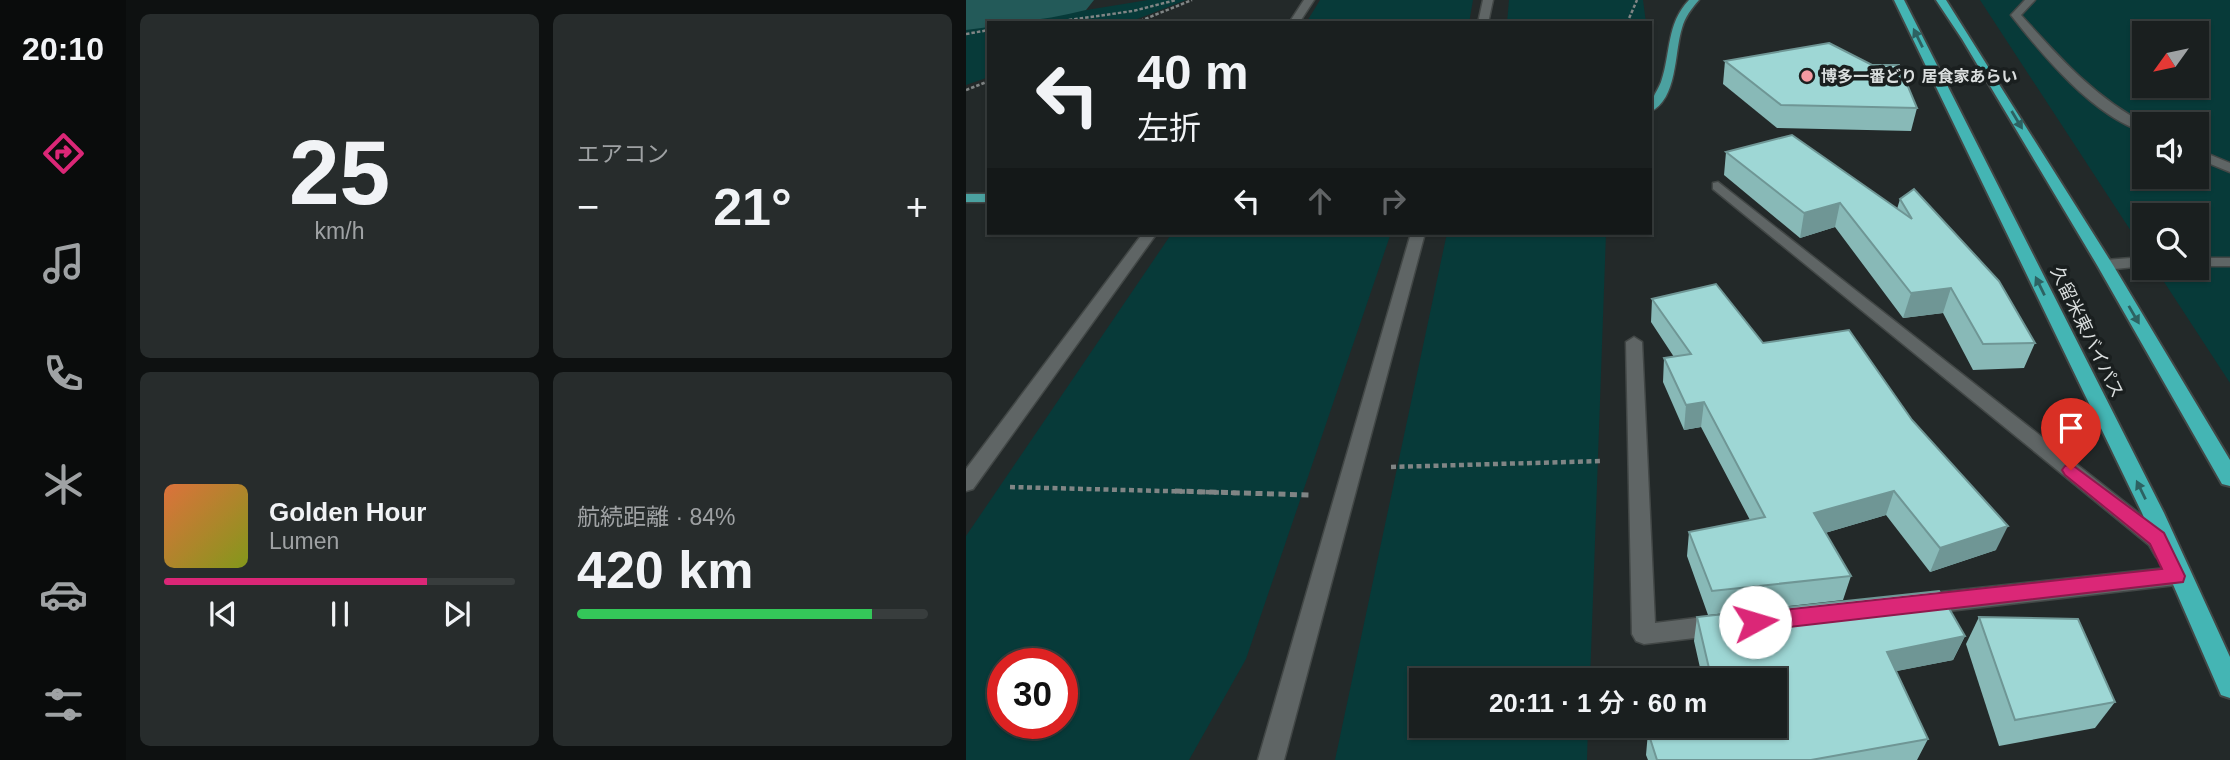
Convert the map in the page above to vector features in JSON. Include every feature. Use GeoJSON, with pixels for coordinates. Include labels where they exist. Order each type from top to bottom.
{"type":"FeatureCollection","features":[{"type":"Feature","properties":{"kind":"highway","name":"久留米東バイパス"},"geometry":{"type":"LineString","coordinates":[[1899,0],[2153,513],[2230,686]]}},
{"type":"Feature","properties":{"kind":"highway"},"geometry":{"type":"LineString","coordinates":[[1941,0],[2105,265],[2230,478]]}},
{"type":"Feature","properties":{"kind":"main road"},"geometry":{"type":"LineString","coordinates":[[1652,107],[1667,82],[1675,32],[1685,8],[1694,0]]}},
{"type":"Feature","properties":{"kind":"main road"},"geometry":{"type":"LineString","coordinates":[[966,198],[987,198]]}},
{"type":"Feature","properties":{"kind":"street"},"geometry":{"type":"LineString","coordinates":[[1295,21],[1309,0]]}},
{"type":"Feature","properties":{"kind":"street"},"geometry":{"type":"LineString","coordinates":[[1483,21],[1488,0]]}},
{"type":"Feature","properties":{"kind":"street"},"geometry":{"type":"LineString","coordinates":[[2030,0],[2016,15],[2074,80],[2121,118],[2132,123]]}},
{"type":"Feature","properties":{"kind":"street"},"geometry":{"type":"LineString","coordinates":[[2209,159],[2230,168]]}},
{"type":"Feature","properties":{"kind":"street"},"geometry":{"type":"LineString","coordinates":[[1718,186],[2157,539],[2222,668]]}},
{"type":"Feature","properties":{"kind":"street"},"geometry":{"type":"LineString","coordinates":[[966,484],[1149,235]]}},
{"type":"Feature","properties":{"kind":"street"},"geometry":{"type":"LineString","coordinates":[[1271,760],[1417,235]]}},
{"type":"Feature","properties":{"kind":"street"},"geometry":{"type":"LineString","coordinates":[[2105,265],[2132,262]]}},
{"type":"Feature","properties":{"kind":"street"},"geometry":{"type":"LineString","coordinates":[[2209,262],[2230,262]]}},
{"type":"Feature","properties":{"kind":"street"},"geometry":{"type":"LineString","coordinates":[[1634,342],[1644,634],[1741,623]]}},
{"type":"Feature","properties":{"kind":"street"},"geometry":{"type":"LineString","coordinates":[[1908,605],[2176,576]]}},
{"type":"Feature","properties":{"kind":"path"},"geometry":{"type":"LineString","coordinates":[[1061,21],[1133,11],[1176,0]]}},
{"type":"Feature","properties":{"kind":"path"},"geometry":{"type":"LineString","coordinates":[[1140,21],[1192,0]]}},
{"type":"Feature","properties":{"kind":"path"},"geometry":{"type":"LineString","coordinates":[[1628,21],[1637,0]]}},
{"type":"Feature","properties":{"kind":"path"},"geometry":{"type":"LineString","coordinates":[[966,34],[987,30]]}},
{"type":"Feature","properties":{"kind":"path"},"geometry":{"type":"LineString","coordinates":[[966,90],[987,82]]}},
{"type":"Feature","properties":{"kind":"path"},"geometry":{"type":"LineString","coordinates":[[1353,468],[1638,460]]}},
{"type":"Feature","properties":{"kind":"path"},"geometry":{"type":"LineString","coordinates":[[999,487],[1345,496]]}},
{"type":"Feature","properties":{"kind":"shaded area"},"geometry":{"type":"Polygon","coordinates":[[[1148,0],[1186,0],[1132,21],[1019,21],[1148,0]]]}},
{"type":"Feature","properties":{"kind":"shaded area"},"geometry":{"type":"Polygon","coordinates":[[[1320,0],[1473,0],[1469,21],[1307,21],[1320,0]]]}},
{"type":"Feature","properties":{"kind":"shaded area"},"geometry":{"type":"Polygon","coordinates":[[[1509,0],[1643,0],[1646,21],[1507,21],[1509,0]]]}},
{"type":"Feature","properties":{"kind":"shaded area"},"geometry":{"type":"Polygon","coordinates":[[[1980,0],[2230,0],[2230,383],[2163,280],[2209,280],[2209,203],[2132,203],[2132,233],[1980,0]]]}},
{"type":"Feature","properties":{"kind":"shaded area"},"geometry":{"type":"Polygon","coordinates":[[[987,26],[987,78],[966,85],[966,29],[987,26]]]}},
{"type":"Feature","properties":{"kind":"shaded area"},"geometry":{"type":"Polygon","coordinates":[[[1171,235],[1390,235],[1246,659],[1189,760],[966,760],[966,536],[1171,235]]]}},
{"type":"Feature","properties":{"kind":"shaded area"},"geometry":{"type":"Polygon","coordinates":[[[1447,235],[1606,235],[1590,668],[1409,668],[1409,738],[1588,738],[1587,760],[1335,760],[1447,235]]]}},
{"type":"Feature","properties":{"kind":"building"},"geometry":{"type":"Polygon","coordinates":[[[1829,43],[1872,65],[1899,65],[1917,108],[1781,105],[1725,61],[1829,43]]]}},
{"type":"Feature","properties":{"kind":"building"},"geometry":{"type":"Polygon","coordinates":[[[1792,135],[1912,219],[1900,199],[1914,189],[1999,281],[2035,343],[1983,344],[1951,288],[1911,293],[1840,203],[1804,213],[1726,152],[1792,135]]]}},
{"type":"Feature","properties":{"kind":"building"},"geometry":{"type":"Polygon","coordinates":[[[1716,284],[1763,343],[1849,330],[1912,420],[2008,526],[1940,548],[1894,491],[1814,513],[1851,576],[1712,591],[1689,532],[1765,517],[1704,402],[1686,405],[1664,358],[1691,354],[1652,299],[1716,284]]]}},
{"type":"Feature","properties":{"kind":"building"},"geometry":{"type":"Polygon","coordinates":[[[1939,591],[1965,636],[1887,652],[1928,739],[1811,760],[1657,760],[1650,738],[1787,738],[1787,668],[1709,668],[1697,617],[1939,591]]]}},
{"type":"Feature","properties":{"kind":"building"},"geometry":{"type":"Polygon","coordinates":[[[1979,617],[2078,619],[2115,702],[2015,720],[1979,617]]]}},
{"type":"Feature","properties":{"kind":"waterway"},"geometry":{"type":"LineString","coordinates":[[966,15],[1069,0]]}},
{"type":"Feature","properties":{"kind":"place","name":"博多一番どり 居食家あらい"},"geometry":{"type":"Point","coordinates":[1807,76]}},
{"type":"Feature","properties":{"kind":"route"},"geometry":{"type":"LineString","coordinates":[[1755,622],[2176,576],[2157,539],[2071,470]]}}]}
